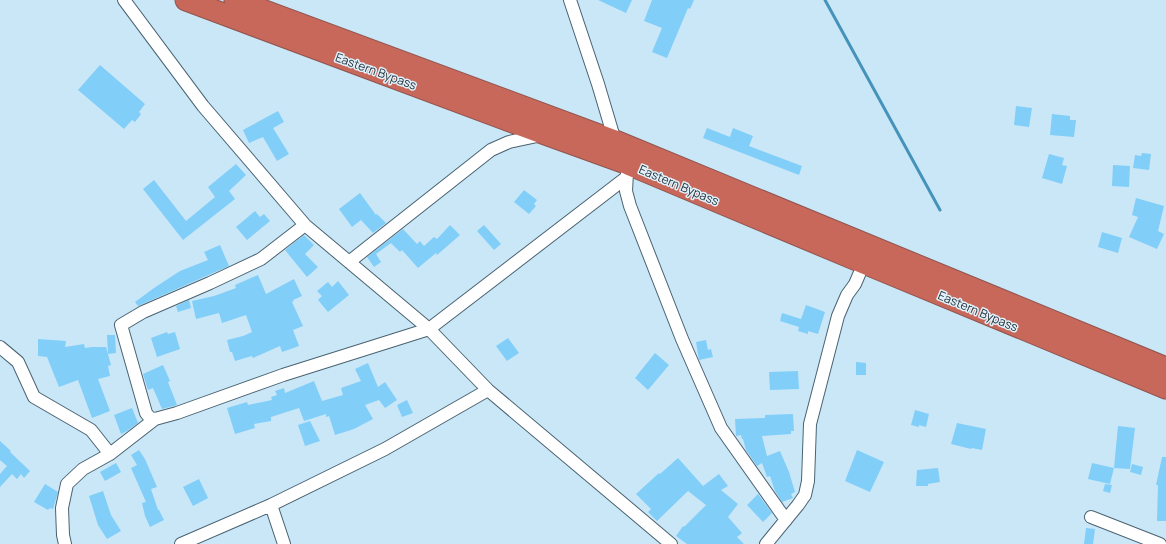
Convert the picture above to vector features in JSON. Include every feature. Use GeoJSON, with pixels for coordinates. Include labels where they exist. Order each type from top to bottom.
{"type":"FeatureCollection","features":[{"type":"Feature","properties":{"kind":"highway","name":"Eastern Bypass"},"geometry":{"type":"LineString","coordinates":[[186,0],[545,134],[628,170],[864,263],[1166,388]]}},
{"type":"Feature","properties":{"kind":"highway","name":"Eastern Bypass"},"geometry":{"type":"LineString","coordinates":[[235,0],[615,141],[1166,368]]}},
{"type":"Feature","properties":{"kind":"street"},"geometry":{"type":"LineString","coordinates":[[124,0],[203,106],[305,225],[429,329],[488,390],[671,544]]}},
{"type":"Feature","properties":{"kind":"street"},"geometry":{"type":"LineString","coordinates":[[570,0],[615,141]]}},
{"type":"Feature","properties":{"kind":"street"},"geometry":{"type":"LineString","coordinates":[[349,262],[491,150],[509,142],[545,134]]}},
{"type":"Feature","properties":{"kind":"street"},"geometry":{"type":"LineString","coordinates":[[66,544],[63,535],[62,508],[67,484],[83,469],[110,454],[155,419],[177,413],[283,375],[429,329],[628,170]]}},
{"type":"Feature","properties":{"kind":"street"},"geometry":{"type":"LineString","coordinates":[[628,170],[626,191],[630,206],[682,339],[721,428],[786,520]]}},
{"type":"Feature","properties":{"kind":"street"},"geometry":{"type":"LineString","coordinates":[[155,419],[150,418],[146,414],[121,325],[143,312],[261,259],[305,225]]}},
{"type":"Feature","properties":{"kind":"street"},"geometry":{"type":"LineString","coordinates":[[766,544],[805,495],[808,481],[810,424],[838,316],[864,263]]}},
{"type":"Feature","properties":{"kind":"street"},"geometry":{"type":"LineString","coordinates":[[0,347],[18,362],[34,397],[91,430],[110,454]]}},
{"type":"Feature","properties":{"kind":"street"},"geometry":{"type":"LineString","coordinates":[[181,544],[270,505],[385,450],[488,390]]}},
{"type":"Feature","properties":{"kind":"street"},"geometry":{"type":"LineString","coordinates":[[270,505],[284,544]]}},
{"type":"Feature","properties":{"kind":"street"},"geometry":{"type":"LineString","coordinates":[[1091,517],[1160,544]]}},
{"type":"Feature","properties":{"kind":"building"},"geometry":{"type":"Polygon","coordinates":[[[598,0],[632,0],[626,13],[598,0]]]}},
{"type":"Feature","properties":{"kind":"building"},"geometry":{"type":"Polygon","coordinates":[[[652,0],[694,0],[690,9],[688,8],[667,58],[652,52],[662,28],[644,21],[652,0]]]}},
{"type":"Feature","properties":{"kind":"building"},"geometry":{"type":"Polygon","coordinates":[[[100,65],[145,104],[139,112],[141,114],[135,122],[132,120],[124,129],[78,90],[100,65]]]}},
{"type":"Feature","properties":{"kind":"building"},"geometry":{"type":"Polygon","coordinates":[[[1016,106],[1032,108],[1029,127],[1014,125],[1016,106]]]}},
{"type":"Feature","properties":{"kind":"building"},"geometry":{"type":"Polygon","coordinates":[[[278,111],[284,122],[273,128],[289,154],[277,161],[263,137],[249,143],[243,130],[278,111]]]}},
{"type":"Feature","properties":{"kind":"building"},"geometry":{"type":"Polygon","coordinates":[[[1052,114],[1070,116],[1070,120],[1076,120],[1074,137],[1050,135],[1052,114]]]}},
{"type":"Feature","properties":{"kind":"building"},"geometry":{"type":"Polygon","coordinates":[[[707,128],[730,137],[733,128],[753,136],[749,146],[802,166],[799,175],[703,138],[707,128]]]}},
{"type":"Feature","properties":{"kind":"building"},"geometry":{"type":"Polygon","coordinates":[[[1142,153],[1151,154],[1149,170],[1133,168],[1135,155],[1141,156],[1142,153]]]}},
{"type":"Feature","properties":{"kind":"building"},"geometry":{"type":"Polygon","coordinates":[[[1049,154],[1064,158],[1062,165],[1067,166],[1062,184],[1042,178],[1049,154]]]}},
{"type":"Feature","properties":{"kind":"building"},"geometry":{"type":"Polygon","coordinates":[[[236,164],[246,175],[229,191],[235,199],[183,240],[143,189],[154,180],[186,221],[215,197],[208,187],[236,164]]]}},
{"type":"Feature","properties":{"kind":"building"},"geometry":{"type":"Polygon","coordinates":[[[1113,165],[1130,166],[1129,187],[1112,186],[1113,165]]]}},
{"type":"Feature","properties":{"kind":"building"},"geometry":{"type":"Polygon","coordinates":[[[524,190],[537,200],[534,204],[536,206],[529,214],[514,202],[524,190]]]}},
{"type":"Feature","properties":{"kind":"building"},"geometry":{"type":"Polygon","coordinates":[[[360,193],[376,215],[377,214],[386,223],[373,233],[361,220],[352,227],[339,209],[360,193]]]}},
{"type":"Feature","properties":{"kind":"building"},"geometry":{"type":"Polygon","coordinates":[[[1136,198],[1164,206],[1158,231],[1164,234],[1157,249],[1129,237],[1138,217],[1132,215],[1136,198]]]}},
{"type":"Feature","properties":{"kind":"building"},"geometry":{"type":"Polygon","coordinates":[[[255,211],[260,217],[264,214],[270,221],[247,240],[236,227],[255,211]]]}},
{"type":"Feature","properties":{"kind":"building"},"geometry":{"type":"Polygon","coordinates":[[[450,225],[460,235],[437,255],[436,253],[418,268],[402,250],[400,252],[391,243],[376,254],[381,262],[374,267],[367,257],[403,229],[417,244],[420,241],[424,246],[434,237],[437,239],[450,225]]]}},
{"type":"Feature","properties":{"kind":"building"},"geometry":{"type":"Polygon","coordinates":[[[484,225],[501,244],[494,250],[477,231],[484,225]]]}},
{"type":"Feature","properties":{"kind":"building"},"geometry":{"type":"Polygon","coordinates":[[[1102,232],[1122,238],[1118,253],[1098,247],[1102,232]]]}},
{"type":"Feature","properties":{"kind":"building"},"geometry":{"type":"Polygon","coordinates":[[[304,235],[314,245],[305,254],[318,267],[307,277],[285,250],[304,235]]]}},
{"type":"Feature","properties":{"kind":"building"},"geometry":{"type":"Polygon","coordinates":[[[220,245],[229,266],[138,306],[135,302],[180,271],[208,260],[204,252],[220,245]]]}},
{"type":"Feature","properties":{"kind":"building"},"geometry":{"type":"Polygon","coordinates":[[[258,275],[266,294],[294,279],[302,296],[293,300],[294,301],[292,302],[303,326],[293,330],[299,346],[282,352],[280,346],[253,358],[252,356],[235,361],[232,352],[230,352],[227,340],[252,332],[246,315],[222,323],[219,313],[196,319],[192,301],[214,296],[236,288],[235,285],[258,275]]]}},
{"type":"Feature","properties":{"kind":"building"},"geometry":{"type":"Polygon","coordinates":[[[338,281],[349,295],[328,312],[318,300],[322,296],[317,291],[328,282],[332,287],[338,281]]]}},
{"type":"Feature","properties":{"kind":"building"},"geometry":{"type":"Polygon","coordinates":[[[189,300],[191,308],[178,312],[176,306],[189,300]]]}},
{"type":"Feature","properties":{"kind":"building"},"geometry":{"type":"Polygon","coordinates":[[[806,305],[825,312],[818,334],[808,331],[808,334],[798,331],[799,327],[780,321],[782,313],[801,319],[806,305]]]}},
{"type":"Feature","properties":{"kind":"building"},"geometry":{"type":"Polygon","coordinates":[[[167,332],[168,334],[175,332],[180,349],[157,357],[151,338],[167,332]]]}},
{"type":"Feature","properties":{"kind":"building"},"geometry":{"type":"Polygon","coordinates":[[[107,335],[115,335],[116,353],[108,354],[107,335]]]}},
{"type":"Feature","properties":{"kind":"building"},"geometry":{"type":"Polygon","coordinates":[[[508,338],[519,353],[507,361],[496,346],[508,338]]]}},
{"type":"Feature","properties":{"kind":"building"},"geometry":{"type":"Polygon","coordinates":[[[38,339],[66,341],[65,347],[84,344],[85,348],[106,347],[111,365],[108,366],[110,376],[98,379],[110,411],[92,418],[78,380],[59,387],[47,357],[38,356],[38,339]]]}},
{"type":"Feature","properties":{"kind":"building"},"geometry":{"type":"Polygon","coordinates":[[[706,340],[708,350],[711,349],[713,357],[699,360],[696,342],[706,340]]]}},
{"type":"Feature","properties":{"kind":"building"},"geometry":{"type":"Polygon","coordinates":[[[655,353],[669,365],[648,390],[635,378],[655,353]]]}},
{"type":"Feature","properties":{"kind":"building"},"geometry":{"type":"Polygon","coordinates":[[[856,362],[866,363],[866,375],[856,375],[856,362]]]}},
{"type":"Feature","properties":{"kind":"building"},"geometry":{"type":"Polygon","coordinates":[[[368,363],[378,387],[385,382],[397,400],[385,408],[379,400],[365,405],[373,419],[354,429],[335,435],[329,416],[326,417],[326,414],[304,421],[299,408],[271,417],[271,421],[254,424],[255,428],[235,434],[227,408],[247,402],[248,405],[272,400],[271,397],[277,395],[275,391],[284,388],[285,393],[314,381],[322,401],[343,395],[341,388],[361,381],[355,369],[368,363]]]}},
{"type":"Feature","properties":{"kind":"building"},"geometry":{"type":"Polygon","coordinates":[[[163,365],[170,381],[168,382],[177,405],[162,409],[153,388],[148,390],[143,374],[163,365]]]}},
{"type":"Feature","properties":{"kind":"building"},"geometry":{"type":"Polygon","coordinates":[[[798,371],[799,389],[770,390],[769,372],[798,371]]]}},
{"type":"Feature","properties":{"kind":"building"},"geometry":{"type":"Polygon","coordinates":[[[407,400],[413,413],[402,417],[397,405],[407,400]]]}},
{"type":"Feature","properties":{"kind":"building"},"geometry":{"type":"Polygon","coordinates":[[[132,408],[138,423],[121,434],[114,415],[132,408]]]}},
{"type":"Feature","properties":{"kind":"building"},"geometry":{"type":"Polygon","coordinates":[[[915,410],[929,414],[926,427],[911,425],[915,410]]]}},
{"type":"Feature","properties":{"kind":"building"},"geometry":{"type":"Polygon","coordinates":[[[793,414],[794,431],[791,431],[791,434],[762,436],[767,456],[780,451],[789,472],[795,492],[791,494],[793,498],[782,502],[775,491],[770,476],[767,477],[762,463],[757,466],[746,450],[741,435],[736,436],[735,419],[765,418],[765,415],[793,414]]]}},
{"type":"Feature","properties":{"kind":"building"},"geometry":{"type":"Polygon","coordinates":[[[310,421],[320,441],[305,446],[298,425],[310,421]]]}},
{"type":"Feature","properties":{"kind":"building"},"geometry":{"type":"Polygon","coordinates":[[[957,423],[986,429],[982,450],[951,444],[957,423]]]}},
{"type":"Feature","properties":{"kind":"building"},"geometry":{"type":"Polygon","coordinates":[[[1118,426],[1135,428],[1130,469],[1114,468],[1118,426]]]}},
{"type":"Feature","properties":{"kind":"building"},"geometry":{"type":"Polygon","coordinates":[[[0,441],[30,471],[24,478],[21,474],[17,479],[12,474],[0,487],[0,474],[7,466],[0,460],[0,441]]]}},
{"type":"Feature","properties":{"kind":"building"},"geometry":{"type":"Polygon","coordinates":[[[139,450],[145,459],[157,487],[151,489],[158,510],[164,520],[150,527],[145,516],[142,503],[146,502],[131,468],[137,465],[131,455],[139,450]]]}},
{"type":"Feature","properties":{"kind":"building"},"geometry":{"type":"Polygon","coordinates":[[[857,450],[884,462],[870,492],[845,481],[857,450]]]}},
{"type":"Feature","properties":{"kind":"building"},"geometry":{"type":"Polygon","coordinates":[[[1162,457],[1166,457],[1166,521],[1157,521],[1158,485],[1156,485],[1162,457]]]}},
{"type":"Feature","properties":{"kind":"building"},"geometry":{"type":"Polygon","coordinates":[[[678,458],[703,486],[719,474],[728,486],[721,490],[738,504],[728,517],[742,533],[737,537],[744,544],[687,544],[676,536],[683,526],[684,527],[706,505],[688,491],[657,521],[648,512],[651,509],[636,494],[678,458]]]}},
{"type":"Feature","properties":{"kind":"building"},"geometry":{"type":"Polygon","coordinates":[[[116,463],[121,472],[105,481],[100,472],[116,463]]]}},
{"type":"Feature","properties":{"kind":"building"},"geometry":{"type":"Polygon","coordinates":[[[1092,463],[1114,468],[1110,484],[1088,479],[1092,463]]]}},
{"type":"Feature","properties":{"kind":"building"},"geometry":{"type":"Polygon","coordinates":[[[1132,464],[1143,467],[1141,475],[1130,472],[1132,464]]]}},
{"type":"Feature","properties":{"kind":"building"},"geometry":{"type":"Polygon","coordinates":[[[938,468],[940,482],[928,484],[928,486],[916,486],[917,470],[938,468]]]}},
{"type":"Feature","properties":{"kind":"building"},"geometry":{"type":"Polygon","coordinates":[[[199,479],[208,498],[193,506],[183,487],[199,479]]]}},
{"type":"Feature","properties":{"kind":"building"},"geometry":{"type":"Polygon","coordinates":[[[45,484],[58,492],[53,509],[50,508],[48,510],[34,502],[45,484]]]}},
{"type":"Feature","properties":{"kind":"building"},"geometry":{"type":"Polygon","coordinates":[[[1105,484],[1112,485],[1110,493],[1103,491],[1105,484]]]}},
{"type":"Feature","properties":{"kind":"building"},"geometry":{"type":"Polygon","coordinates":[[[103,491],[111,515],[121,531],[107,539],[98,525],[89,496],[103,491]]]}},
{"type":"Feature","properties":{"kind":"building"},"geometry":{"type":"Polygon","coordinates":[[[758,494],[772,513],[763,522],[747,505],[758,494]]]}},
{"type":"Feature","properties":{"kind":"building"},"geometry":{"type":"Polygon","coordinates":[[[1086,528],[1095,529],[1093,544],[1084,544],[1086,528]]]}},
{"type":"Feature","properties":{"kind":"waterway"},"geometry":{"type":"LineString","coordinates":[[825,0],[940,210]]}}]}
